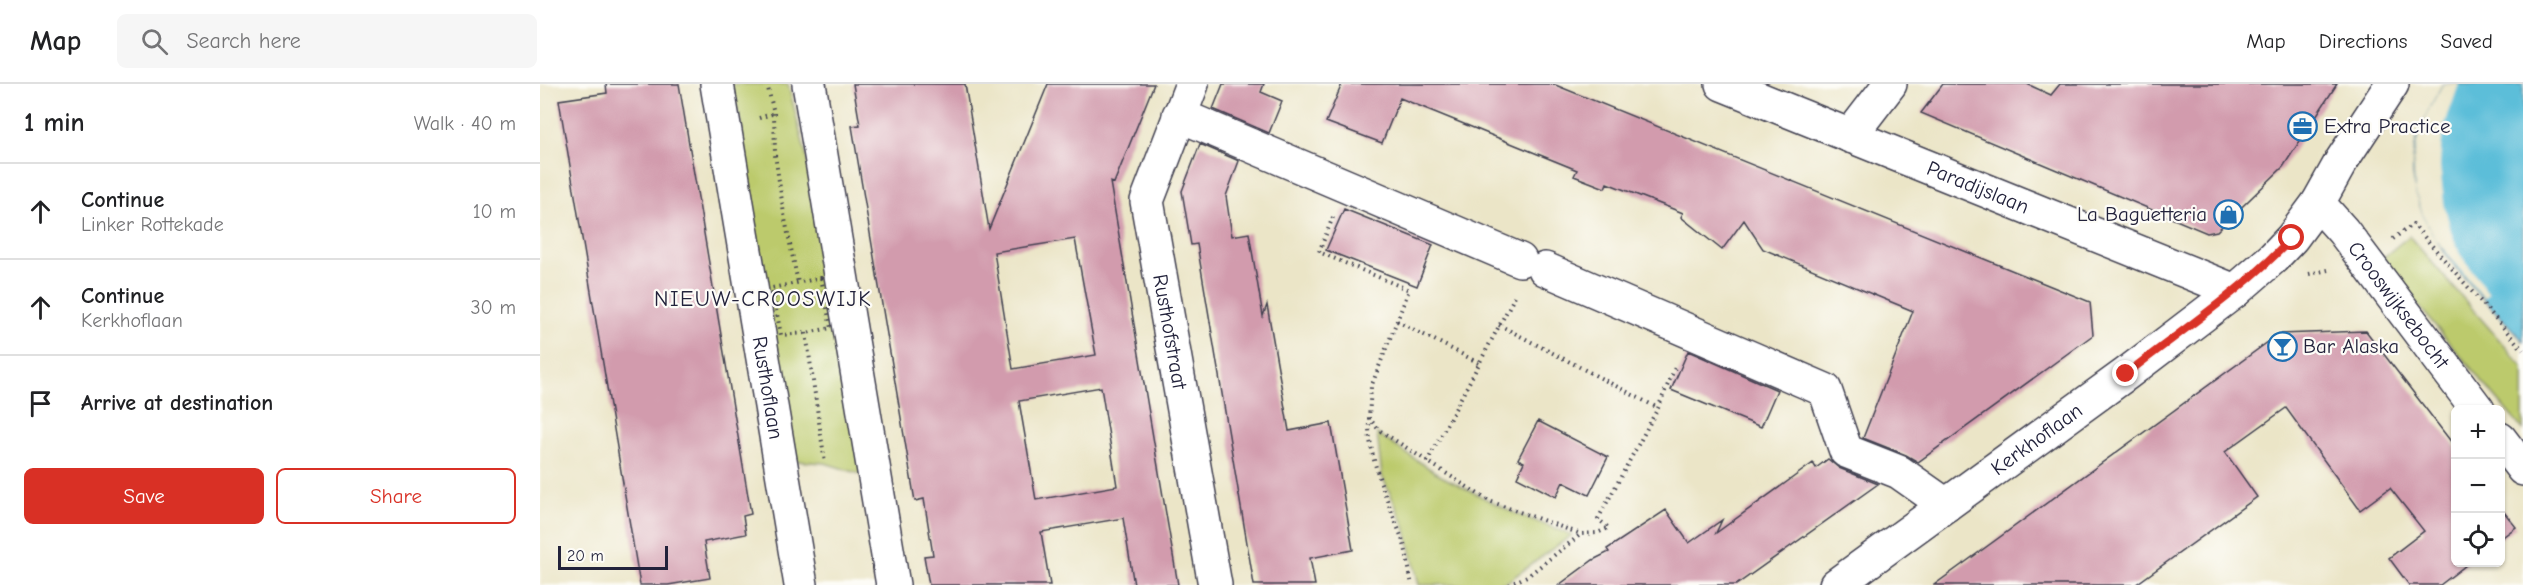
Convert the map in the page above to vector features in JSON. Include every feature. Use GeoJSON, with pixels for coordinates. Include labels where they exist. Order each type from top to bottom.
{"type":"FeatureCollection","features":[{"type":"Feature","properties":{"kind":"street","name":"Rusthoflaan"},"geometry":{"type":"LineString","coordinates":[[717,84],[801,585]]}},
{"type":"Feature","properties":{"kind":"street","name":"Rusthofstraat"},"geometry":{"type":"LineString","coordinates":[[1192,84],[1147,201],[1215,585]]}},
{"type":"Feature","properties":{"kind":"street","name":"Paradijslaan"},"geometry":{"type":"LineString","coordinates":[[1722,84],[2235,291]]}},
{"type":"Feature","properties":{"kind":"street"},"geometry":{"type":"LineString","coordinates":[[1850,136],[1890,84]]}},
{"type":"Feature","properties":{"kind":"street","name":"Kerkhoflaan"},"geometry":{"type":"LineString","coordinates":[[1836,585],[2126,374],[2235,291],[2279,252],[2318,203],[2342,160],[2392,84]]}},
{"type":"Feature","properties":{"kind":"street"},"geometry":{"type":"LineString","coordinates":[[811,99],[892,585]]}},
{"type":"Feature","properties":{"kind":"street"},"geometry":{"type":"LineString","coordinates":[[1179,116],[1345,186],[1528,273],[1691,331],[1825,390],[1846,451],[1899,472],[1946,505]]}},
{"type":"Feature","properties":{"kind":"street","name":"Crooswijksebocht"},"geometry":{"type":"LineString","coordinates":[[2318,203],[2343,231],[2474,405]]}},
{"type":"Feature","properties":{"kind":"street"},"geometry":{"type":"LineString","coordinates":[[2505,446],[2523,469]]}},
{"type":"Feature","properties":{"kind":"path"},"geometry":{"type":"LineString","coordinates":[[767,84],[774,113],[775,155],[798,283]]}},
{"type":"Feature","properties":{"kind":"path"},"geometry":{"type":"LineString","coordinates":[[723,121],[741,124],[774,113],[796,116],[811,99]]}},
{"type":"Feature","properties":{"kind":"path"},"geometry":{"type":"LineString","coordinates":[[765,159],[775,155],[786,155]]}},
{"type":"Feature","properties":{"kind":"path"},"geometry":{"type":"LineString","coordinates":[[1345,186],[1319,252],[1409,290],[1371,387],[1368,430],[1384,494],[1405,546],[1412,585]]}},
{"type":"Feature","properties":{"kind":"path"},"geometry":{"type":"LineString","coordinates":[[1427,462],[1528,273]]}},
{"type":"Feature","properties":{"kind":"path"},"geometry":{"type":"LineString","coordinates":[[821,278],[831,328],[806,333],[781,335],[771,288],[821,278]]}},
{"type":"Feature","properties":{"kind":"path"},"geometry":{"type":"LineString","coordinates":[[1397,321],[1479,363]]}},
{"type":"Feature","properties":{"kind":"path"},"geometry":{"type":"LineString","coordinates":[[1499,325],[1658,408]]}},
{"type":"Feature","properties":{"kind":"path"},"geometry":{"type":"LineString","coordinates":[[1369,418],[1379,430],[1489,501],[1581,534],[1597,533],[1608,528],[1598,519],[1658,408],[1691,331]]}},
{"type":"Feature","properties":{"kind":"path"},"geometry":{"type":"LineString","coordinates":[[806,333],[825,463]]}},
{"type":"Feature","properties":{"kind":"path"},"geometry":{"type":"LineString","coordinates":[[1509,585],[1529,575],[1581,534]]}},
{"type":"Feature","properties":{"kind":"green space"},"geometry":{"type":"Polygon","coordinates":[[[730,84],[788,84],[806,155],[863,475],[825,463],[794,461],[745,165],[741,124],[730,84]]]}},
{"type":"Feature","properties":{"kind":"green space"},"geometry":{"type":"Polygon","coordinates":[[[2409,236],[2523,367],[2523,430],[2505,409],[2505,405],[2502,405],[2380,260],[2409,236]]]}},
{"type":"Feature","properties":{"kind":"green space"},"geometry":{"type":"Polygon","coordinates":[[[1377,434],[1441,476],[1512,512],[1572,535],[1507,582],[1493,585],[1419,585],[1405,526],[1382,476],[1377,434]]]}},
{"type":"Feature","properties":{"kind":"water"},"geometry":{"type":"Polygon","coordinates":[[[2443,84],[2523,84],[2523,341],[2450,259],[2434,236],[2422,212],[2415,187],[2414,150],[2424,121],[2443,84]]]}},
{"type":"Feature","properties":{"kind":"pier"},"geometry":{"type":"Polygon","coordinates":[[[2443,84],[2459,84],[2443,130],[2440,166],[2444,203],[2452,235],[2461,255],[2489,294],[2484,298],[2434,237],[2415,191],[2413,160],[2419,133],[2443,84]]]}},
{"type":"Feature","properties":{"kind":"building"},"geometry":{"type":"Polygon","coordinates":[[[606,84],[679,84],[751,514],[743,516],[746,534],[704,542],[710,578],[668,585],[640,585],[559,100],[607,93],[606,84]]]}},
{"type":"Feature","properties":{"kind":"building"},"geometry":{"type":"Polygon","coordinates":[[[853,84],[965,84],[989,229],[1048,84],[1154,84],[1114,183],[1110,182],[1178,585],[1134,585],[1123,518],[1041,532],[1050,585],[929,585],[924,556],[933,555],[924,499],[915,501],[852,126],[860,125],[853,84]],[[1075,239],[994,252],[1013,369],[1096,355],[1075,239]],[[1101,387],[1019,401],[1036,500],[1117,486],[1101,387]]]}},
{"type":"Feature","properties":{"kind":"building"},"geometry":{"type":"Polygon","coordinates":[[[1223,84],[1264,84],[1261,92],[1282,101],[1269,133],[1213,109],[1223,84]]]}},
{"type":"Feature","properties":{"kind":"building"},"geometry":{"type":"Polygon","coordinates":[[[1342,84],[1553,84],[2090,302],[2093,335],[1918,462],[1863,438],[1913,311],[1763,249],[1744,220],[1722,250],[1681,217],[1683,213],[1607,183],[1605,188],[1574,176],[1577,170],[1400,98],[1382,143],[1326,122],[1342,84]]]}},
{"type":"Feature","properties":{"kind":"building"},"geometry":{"type":"Polygon","coordinates":[[[1943,84],[2027,84],[2051,95],[2060,84],[2337,84],[2283,167],[2217,231],[2207,233],[1921,113],[1943,84]]]}},
{"type":"Feature","properties":{"kind":"building"},"geometry":{"type":"Polygon","coordinates":[[[1200,144],[1239,161],[1226,196],[1232,236],[1249,233],[1263,316],[1267,305],[1289,431],[1331,423],[1353,550],[1310,558],[1315,585],[1254,585],[1197,244],[1191,245],[1182,191],[1200,144]]]}},
{"type":"Feature","properties":{"kind":"building"},"geometry":{"type":"Polygon","coordinates":[[[1344,209],[1433,245],[1417,286],[1326,250],[1344,209]]]}},
{"type":"Feature","properties":{"kind":"building"},"geometry":{"type":"Polygon","coordinates":[[[2366,331],[2451,442],[2451,567],[2463,567],[2440,585],[2409,585],[2389,558],[2424,531],[2390,488],[2360,510],[2286,408],[2225,452],[2257,497],[2135,585],[1934,585],[2279,334],[2366,331]]]}},
{"type":"Feature","properties":{"kind":"building"},"geometry":{"type":"Polygon","coordinates":[[[1688,351],[1777,390],[1761,427],[1671,390],[1688,351]]]}},
{"type":"Feature","properties":{"kind":"building"},"geometry":{"type":"Polygon","coordinates":[[[1538,421],[1608,457],[1589,495],[1563,482],[1556,497],[1517,477],[1524,462],[1518,459],[1538,421]]]}},
{"type":"Feature","properties":{"kind":"building"},"geometry":{"type":"Polygon","coordinates":[[[1828,459],[1839,468],[1878,484],[1736,585],[1559,585],[1593,560],[1609,552],[1607,549],[1666,510],[1689,543],[1722,520],[1716,533],[1813,463],[1816,468],[1828,459]]]}},
{"type":"Feature","properties":{"kind":"building"},"geometry":{"type":"Polygon","coordinates":[[[2505,513],[2516,527],[2505,535],[2505,513]]]}},
{"type":"Feature","properties":{"kind":"place","name":"Extra Practice"},"geometry":{"type":"Point","coordinates":[2303,126]}},
{"type":"Feature","properties":{"kind":"place","name":"La Baguetteria"},"geometry":{"type":"Point","coordinates":[2228,214]}},
{"type":"Feature","properties":{"kind":"place","name":"Bar Alaska"},"geometry":{"type":"Point","coordinates":[2282,346]}},
{"type":"Feature","properties":{"kind":"district","name":"NIEUW-CROOSWIJK"},"geometry":{"type":"Point","coordinates":[763,298]}},
{"type":"Feature","properties":{"kind":"route"},"geometry":{"type":"LineString","coordinates":[[2126,374],[2235,291],[2292,238]]}}]}
